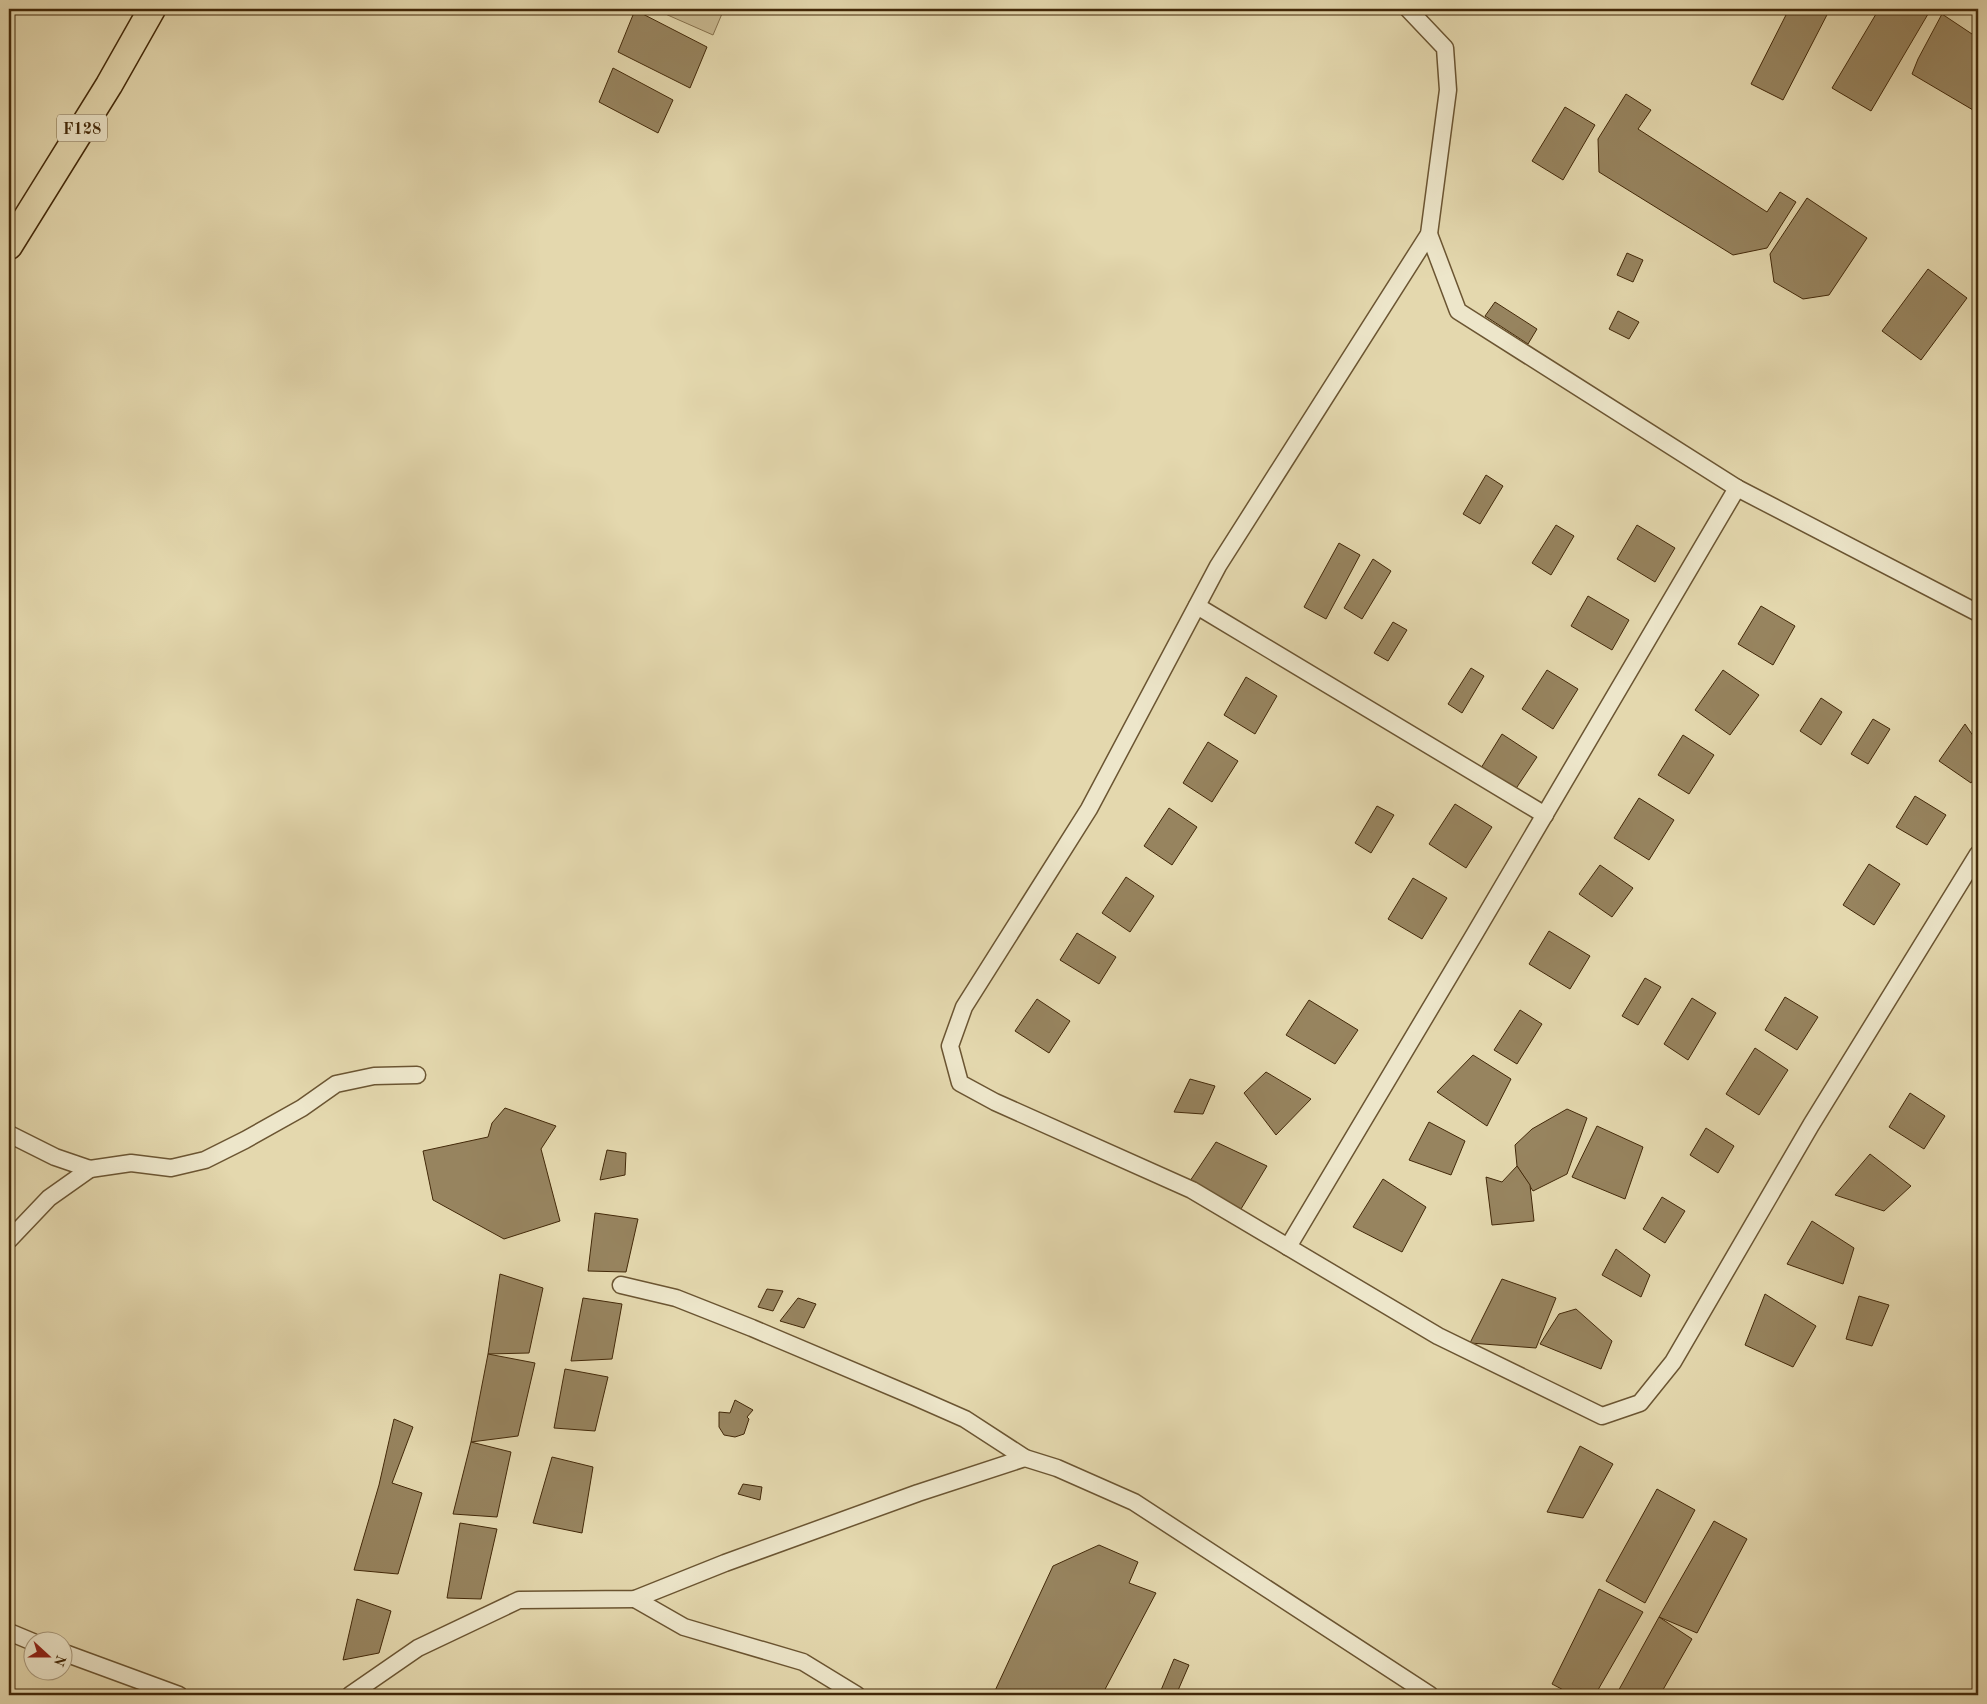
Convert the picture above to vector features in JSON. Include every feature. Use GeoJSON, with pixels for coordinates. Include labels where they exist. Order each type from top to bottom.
{"type":"FeatureCollection","features":[{"type":"Feature","properties":{"kind":"main road","name":"F128"},"geometry":{"type":"LineString","coordinates":[[9,246],[109,85],[152,9]]}},
{"type":"Feature","properties":{"kind":"street"},"geometry":{"type":"LineString","coordinates":[[1408,9],[1445,48],[1448,90],[1429,234],[1218,566],[1089,809],[964,1007],[950,1046],[960,1083],[995,1102],[1192,1190],[1438,1336],[1602,1416],[1640,1403],[1673,1362],[1810,1124],[1978,854]]}},
{"type":"Feature","properties":{"kind":"street"},"geometry":{"type":"LineString","coordinates":[[1429,234],[1458,311],[1737,488],[1978,613]]}},
{"type":"Feature","properties":{"kind":"street"},"geometry":{"type":"LineString","coordinates":[[1288,1247],[1737,488]]}},
{"type":"Feature","properties":{"kind":"street"},"geometry":{"type":"LineString","coordinates":[[1197,606],[1545,815]]}},
{"type":"Feature","properties":{"kind":"street"},"geometry":{"type":"LineString","coordinates":[[9,1240],[49,1198],[90,1169],[131,1163],[171,1168],[205,1160],[302,1108],[336,1084],[374,1076],[417,1076]]}},
{"type":"Feature","properties":{"kind":"street"},"geometry":{"type":"LineString","coordinates":[[9,1134],[55,1157],[90,1169]]}},
{"type":"Feature","properties":{"kind":"street"},"geometry":{"type":"LineString","coordinates":[[620,1285],[676,1298],[915,1397],[965,1419],[1025,1458],[1057,1468],[1134,1502],[1430,1695]]}},
{"type":"Feature","properties":{"kind":"street"},"geometry":{"type":"LineString","coordinates":[[350,1695],[366,1690],[418,1648],[520,1600],[635,1599],[725,1563],[918,1493],[1025,1458]]}},
{"type":"Feature","properties":{"kind":"street"},"geometry":{"type":"LineString","coordinates":[[635,1599],[684,1627],[803,1662],[857,1695]]}},
{"type":"Feature","properties":{"kind":"street"},"geometry":{"type":"LineString","coordinates":[[9,1632],[22,1637]]}},
{"type":"Feature","properties":{"kind":"street"},"geometry":{"type":"LineString","coordinates":[[72,1657],[138,1688],[179,1695]]}},
{"type":"Feature","properties":{"kind":"shaded area"},"geometry":{"type":"Polygon","coordinates":[[[654,9],[724,9],[713,35],[654,9]]]}},
{"type":"Feature","properties":{"kind":"building"},"geometry":{"type":"Polygon","coordinates":[[[1789,9],[1830,9],[1783,100],[1751,84],[1789,9]]]}},
{"type":"Feature","properties":{"kind":"building"},"geometry":{"type":"Polygon","coordinates":[[[1879,9],[1931,9],[1871,111],[1832,88],[1879,9]]]}},
{"type":"Feature","properties":{"kind":"building"},"geometry":{"type":"Polygon","coordinates":[[[635,10],[707,47],[690,88],[618,52],[635,10]]]}},
{"type":"Feature","properties":{"kind":"building"},"geometry":{"type":"Polygon","coordinates":[[[1942,14],[1978,38],[1978,104],[1973,110],[1912,74],[1942,14]]]}},
{"type":"Feature","properties":{"kind":"building"},"geometry":{"type":"Polygon","coordinates":[[[613,68],[673,100],[658,133],[599,102],[613,68]]]}},
{"type":"Feature","properties":{"kind":"building"},"geometry":{"type":"Polygon","coordinates":[[[1626,94],[1651,110],[1638,129],[1767,212],[1780,192],[1796,202],[1767,248],[1733,255],[1599,172],[1598,139],[1626,94]]]}},
{"type":"Feature","properties":{"kind":"building"},"geometry":{"type":"Polygon","coordinates":[[[1565,107],[1595,125],[1563,180],[1532,161],[1565,107]]]}},
{"type":"Feature","properties":{"kind":"building"},"geometry":{"type":"Polygon","coordinates":[[[1807,198],[1867,238],[1829,295],[1803,299],[1774,282],[1770,254],[1807,198]]]}},
{"type":"Feature","properties":{"kind":"building"},"geometry":{"type":"Polygon","coordinates":[[[1627,253],[1643,260],[1633,282],[1617,275],[1627,253]]]}},
{"type":"Feature","properties":{"kind":"building"},"geometry":{"type":"Polygon","coordinates":[[[1928,269],[1967,298],[1921,360],[1882,331],[1928,269]]]}},
{"type":"Feature","properties":{"kind":"building"},"geometry":{"type":"Polygon","coordinates":[[[1495,302],[1537,329],[1528,344],[1485,316],[1495,302]]]}},
{"type":"Feature","properties":{"kind":"building"},"geometry":{"type":"Polygon","coordinates":[[[1618,311],[1639,322],[1629,339],[1609,329],[1618,311]]]}},
{"type":"Feature","properties":{"kind":"building"},"geometry":{"type":"Polygon","coordinates":[[[1486,475],[1503,486],[1480,524],[1463,514],[1486,475]]]}},
{"type":"Feature","properties":{"kind":"building"},"geometry":{"type":"Polygon","coordinates":[[[1556,525],[1574,536],[1551,575],[1532,563],[1556,525]]]}},
{"type":"Feature","properties":{"kind":"building"},"geometry":{"type":"Polygon","coordinates":[[[1637,525],[1675,548],[1655,582],[1617,559],[1637,525]]]}},
{"type":"Feature","properties":{"kind":"building"},"geometry":{"type":"Polygon","coordinates":[[[1339,543],[1360,555],[1326,619],[1304,607],[1339,543]]]}},
{"type":"Feature","properties":{"kind":"building"},"geometry":{"type":"Polygon","coordinates":[[[1373,559],[1391,571],[1362,619],[1344,608],[1373,559]]]}},
{"type":"Feature","properties":{"kind":"building"},"geometry":{"type":"Polygon","coordinates":[[[1588,596],[1629,620],[1612,650],[1571,626],[1588,596]]]}},
{"type":"Feature","properties":{"kind":"building"},"geometry":{"type":"Polygon","coordinates":[[[1761,606],[1795,626],[1773,665],[1738,644],[1761,606]]]}},
{"type":"Feature","properties":{"kind":"building"},"geometry":{"type":"Polygon","coordinates":[[[1393,622],[1407,630],[1388,661],[1374,653],[1393,622]]]}},
{"type":"Feature","properties":{"kind":"building"},"geometry":{"type":"Polygon","coordinates":[[[1471,668],[1484,676],[1462,713],[1448,704],[1471,668]]]}},
{"type":"Feature","properties":{"kind":"building"},"geometry":{"type":"Polygon","coordinates":[[[1547,670],[1578,689],[1553,729],[1522,709],[1547,670]]]}},
{"type":"Feature","properties":{"kind":"building"},"geometry":{"type":"Polygon","coordinates":[[[1723,670],[1759,695],[1730,735],[1695,710],[1723,670]]]}},
{"type":"Feature","properties":{"kind":"building"},"geometry":{"type":"Polygon","coordinates":[[[1246,677],[1277,696],[1255,734],[1224,715],[1246,677]]]}},
{"type":"Feature","properties":{"kind":"building"},"geometry":{"type":"Polygon","coordinates":[[[1821,698],[1842,712],[1821,745],[1800,731],[1821,698]]]}},
{"type":"Feature","properties":{"kind":"building"},"geometry":{"type":"Polygon","coordinates":[[[1873,719],[1890,729],[1868,764],[1851,754],[1873,719]]]}},
{"type":"Feature","properties":{"kind":"building"},"geometry":{"type":"Polygon","coordinates":[[[1965,724],[1978,743],[1978,773],[1971,783],[1939,761],[1965,724]]]}},
{"type":"Feature","properties":{"kind":"building"},"geometry":{"type":"Polygon","coordinates":[[[1502,734],[1537,757],[1515,790],[1481,768],[1502,734]]]}},
{"type":"Feature","properties":{"kind":"building"},"geometry":{"type":"Polygon","coordinates":[[[1683,735],[1714,755],[1689,794],[1658,775],[1683,735]]]}},
{"type":"Feature","properties":{"kind":"building"},"geometry":{"type":"Polygon","coordinates":[[[1208,742],[1238,761],[1212,802],[1183,783],[1208,742]]]}},
{"type":"Feature","properties":{"kind":"building"},"geometry":{"type":"Polygon","coordinates":[[[1915,796],[1946,815],[1927,845],[1896,827],[1915,796]]]}},
{"type":"Feature","properties":{"kind":"building"},"geometry":{"type":"Polygon","coordinates":[[[1639,798],[1674,820],[1649,860],[1614,838],[1639,798]]]}},
{"type":"Feature","properties":{"kind":"building"},"geometry":{"type":"Polygon","coordinates":[[[1455,804],[1492,827],[1466,868],[1429,844],[1455,804]]]}},
{"type":"Feature","properties":{"kind":"building"},"geometry":{"type":"Polygon","coordinates":[[[1377,806],[1394,815],[1371,853],[1355,843],[1377,806]]]}},
{"type":"Feature","properties":{"kind":"building"},"geometry":{"type":"Polygon","coordinates":[[[1169,808],[1197,827],[1172,865],[1144,846],[1169,808]]]}},
{"type":"Feature","properties":{"kind":"building"},"geometry":{"type":"Polygon","coordinates":[[[1869,864],[1900,884],[1874,925],[1843,905],[1869,864]]]}},
{"type":"Feature","properties":{"kind":"building"},"geometry":{"type":"Polygon","coordinates":[[[1600,865],[1633,888],[1612,917],[1579,894],[1600,865]]]}},
{"type":"Feature","properties":{"kind":"building"},"geometry":{"type":"Polygon","coordinates":[[[1126,877],[1154,896],[1130,932],[1102,913],[1126,877]]]}},
{"type":"Feature","properties":{"kind":"building"},"geometry":{"type":"Polygon","coordinates":[[[1413,878],[1447,898],[1422,939],[1388,919],[1413,878]]]}},
{"type":"Feature","properties":{"kind":"building"},"geometry":{"type":"Polygon","coordinates":[[[1549,931],[1590,956],[1570,989],[1529,964],[1549,931]]]}},
{"type":"Feature","properties":{"kind":"building"},"geometry":{"type":"Polygon","coordinates":[[[1077,933],[1116,957],[1099,984],[1060,960],[1077,933]]]}},
{"type":"Feature","properties":{"kind":"building"},"geometry":{"type":"Polygon","coordinates":[[[1645,978],[1661,987],[1638,1025],[1622,1016],[1645,978]]]}},
{"type":"Feature","properties":{"kind":"building"},"geometry":{"type":"Polygon","coordinates":[[[1785,997],[1818,1017],[1797,1050],[1765,1030],[1785,997]]]}},
{"type":"Feature","properties":{"kind":"building"},"geometry":{"type":"Polygon","coordinates":[[[1692,998],[1716,1013],[1688,1060],[1664,1044],[1692,998]]]}},
{"type":"Feature","properties":{"kind":"building"},"geometry":{"type":"Polygon","coordinates":[[[1037,999],[1070,1021],[1049,1053],[1015,1031],[1037,999]]]}},
{"type":"Feature","properties":{"kind":"building"},"geometry":{"type":"Polygon","coordinates":[[[1309,1000],[1358,1030],[1335,1064],[1286,1035],[1309,1000]]]}},
{"type":"Feature","properties":{"kind":"building"},"geometry":{"type":"Polygon","coordinates":[[[1520,1010],[1542,1024],[1517,1064],[1494,1050],[1520,1010]]]}},
{"type":"Feature","properties":{"kind":"building"},"geometry":{"type":"Polygon","coordinates":[[[1755,1048],[1788,1070],[1759,1115],[1726,1094],[1755,1048]]]}},
{"type":"Feature","properties":{"kind":"building"},"geometry":{"type":"Polygon","coordinates":[[[1473,1055],[1511,1079],[1487,1126],[1437,1092],[1473,1055]]]}},
{"type":"Feature","properties":{"kind":"building"},"geometry":{"type":"Polygon","coordinates":[[[1266,1072],[1311,1099],[1276,1135],[1244,1093],[1266,1072]]]}},
{"type":"Feature","properties":{"kind":"building"},"geometry":{"type":"Polygon","coordinates":[[[1190,1079],[1215,1086],[1203,1114],[1174,1112],[1190,1079]]]}},
{"type":"Feature","properties":{"kind":"building"},"geometry":{"type":"Polygon","coordinates":[[[1910,1093],[1945,1116],[1924,1149],[1889,1127],[1910,1093]]]}},
{"type":"Feature","properties":{"kind":"building"},"geometry":{"type":"Polygon","coordinates":[[[505,1108],[556,1126],[541,1149],[560,1221],[504,1239],[433,1200],[423,1151],[488,1137],[492,1123],[505,1108]]]}},
{"type":"Feature","properties":{"kind":"building"},"geometry":{"type":"Polygon","coordinates":[[[1567,1109],[1587,1118],[1567,1174],[1533,1191],[1517,1166],[1515,1145],[1532,1129],[1567,1109]]]}},
{"type":"Feature","properties":{"kind":"building"},"geometry":{"type":"Polygon","coordinates":[[[1429,1122],[1465,1141],[1451,1175],[1409,1160],[1429,1122]]]}},
{"type":"Feature","properties":{"kind":"building"},"geometry":{"type":"Polygon","coordinates":[[[1597,1126],[1643,1147],[1625,1199],[1572,1177],[1597,1126]]]}},
{"type":"Feature","properties":{"kind":"building"},"geometry":{"type":"Polygon","coordinates":[[[1706,1128],[1734,1146],[1718,1173],[1690,1155],[1706,1128]]]}},
{"type":"Feature","properties":{"kind":"building"},"geometry":{"type":"Polygon","coordinates":[[[1216,1142],[1267,1166],[1241,1209],[1186,1187],[1216,1142]]]}},
{"type":"Feature","properties":{"kind":"building"},"geometry":{"type":"Polygon","coordinates":[[[607,1150],[626,1153],[625,1175],[600,1180],[607,1150]]]}},
{"type":"Feature","properties":{"kind":"building"},"geometry":{"type":"Polygon","coordinates":[[[1870,1154],[1911,1186],[1884,1211],[1835,1195],[1870,1154]]]}},
{"type":"Feature","properties":{"kind":"building"},"geometry":{"type":"Polygon","coordinates":[[[1517,1166],[1530,1185],[1534,1221],[1492,1225],[1486,1177],[1502,1182],[1517,1166]]]}},
{"type":"Feature","properties":{"kind":"building"},"geometry":{"type":"Polygon","coordinates":[[[1383,1179],[1426,1207],[1402,1252],[1353,1227],[1383,1179]]]}},
{"type":"Feature","properties":{"kind":"building"},"geometry":{"type":"Polygon","coordinates":[[[1662,1197],[1685,1211],[1665,1243],[1643,1229],[1662,1197]]]}},
{"type":"Feature","properties":{"kind":"building"},"geometry":{"type":"Polygon","coordinates":[[[595,1213],[638,1219],[626,1272],[588,1271],[595,1213]]]}},
{"type":"Feature","properties":{"kind":"building"},"geometry":{"type":"Polygon","coordinates":[[[1812,1221],[1854,1248],[1843,1284],[1787,1264],[1812,1221]]]}},
{"type":"Feature","properties":{"kind":"building"},"geometry":{"type":"Polygon","coordinates":[[[1616,1249],[1650,1275],[1641,1297],[1602,1275],[1616,1249]]]}},
{"type":"Feature","properties":{"kind":"building"},"geometry":{"type":"Polygon","coordinates":[[[500,1274],[543,1288],[529,1353],[488,1354],[500,1274]]]}},
{"type":"Feature","properties":{"kind":"building"},"geometry":{"type":"Polygon","coordinates":[[[1502,1279],[1556,1298],[1536,1348],[1470,1343],[1502,1279]]]}},
{"type":"Feature","properties":{"kind":"building"},"geometry":{"type":"Polygon","coordinates":[[[767,1289],[783,1291],[773,1311],[758,1307],[767,1289]]]}},
{"type":"Feature","properties":{"kind":"building"},"geometry":{"type":"Polygon","coordinates":[[[1765,1294],[1816,1326],[1793,1367],[1745,1345],[1765,1294]]]}},
{"type":"Feature","properties":{"kind":"building"},"geometry":{"type":"Polygon","coordinates":[[[1859,1296],[1889,1305],[1872,1346],[1846,1339],[1859,1296]]]}},
{"type":"Feature","properties":{"kind":"building"},"geometry":{"type":"Polygon","coordinates":[[[583,1298],[622,1304],[612,1359],[571,1361],[583,1298]]]}},
{"type":"Feature","properties":{"kind":"building"},"geometry":{"type":"Polygon","coordinates":[[[798,1298],[816,1304],[804,1328],[780,1321],[798,1298]]]}},
{"type":"Feature","properties":{"kind":"building"},"geometry":{"type":"Polygon","coordinates":[[[1576,1309],[1612,1341],[1601,1369],[1540,1344],[1559,1314],[1576,1309]]]}},
{"type":"Feature","properties":{"kind":"building"},"geometry":{"type":"Polygon","coordinates":[[[488,1354],[535,1363],[518,1436],[471,1442],[488,1354]]]}},
{"type":"Feature","properties":{"kind":"building"},"geometry":{"type":"Polygon","coordinates":[[[565,1369],[608,1377],[595,1431],[554,1428],[565,1369]]]}},
{"type":"Feature","properties":{"kind":"building"},"geometry":{"type":"Polygon","coordinates":[[[735,1400],[753,1410],[747,1417],[749,1419],[744,1434],[735,1437],[724,1435],[719,1427],[719,1412],[730,1413],[735,1400]]]}},
{"type":"Feature","properties":{"kind":"building"},"geometry":{"type":"Polygon","coordinates":[[[394,1419],[413,1427],[392,1483],[422,1493],[398,1574],[354,1570],[379,1485],[394,1419]]]}},
{"type":"Feature","properties":{"kind":"building"},"geometry":{"type":"Polygon","coordinates":[[[471,1442],[511,1452],[497,1517],[453,1514],[471,1442]]]}},
{"type":"Feature","properties":{"kind":"building"},"geometry":{"type":"Polygon","coordinates":[[[1580,1446],[1613,1464],[1583,1518],[1547,1512],[1580,1446]]]}},
{"type":"Feature","properties":{"kind":"building"},"geometry":{"type":"Polygon","coordinates":[[[552,1457],[593,1467],[582,1533],[533,1523],[552,1457]]]}},
{"type":"Feature","properties":{"kind":"building"},"geometry":{"type":"Polygon","coordinates":[[[743,1484],[762,1487],[760,1500],[738,1494],[743,1484]]]}},
{"type":"Feature","properties":{"kind":"building"},"geometry":{"type":"Polygon","coordinates":[[[1657,1489],[1695,1510],[1645,1603],[1606,1581],[1657,1489]]]}},
{"type":"Feature","properties":{"kind":"building"},"geometry":{"type":"Polygon","coordinates":[[[1714,1521],[1747,1539],[1697,1633],[1659,1617],[1714,1521]]]}},
{"type":"Feature","properties":{"kind":"building"},"geometry":{"type":"Polygon","coordinates":[[[460,1523],[497,1529],[481,1599],[447,1598],[460,1523]]]}},
{"type":"Feature","properties":{"kind":"building"},"geometry":{"type":"Polygon","coordinates":[[[1099,1545],[1138,1562],[1129,1583],[1156,1593],[1102,1695],[993,1695],[1053,1566],[1099,1545]]]}},
{"type":"Feature","properties":{"kind":"building"},"geometry":{"type":"Polygon","coordinates":[[[1599,1589],[1643,1612],[1595,1695],[1573,1695],[1552,1684],[1599,1589]]]}},
{"type":"Feature","properties":{"kind":"building"},"geometry":{"type":"Polygon","coordinates":[[[357,1599],[391,1611],[379,1653],[343,1660],[357,1599]]]}},
{"type":"Feature","properties":{"kind":"building"},"geometry":{"type":"Polygon","coordinates":[[[1659,1617],[1692,1639],[1660,1695],[1616,1695],[1659,1617]]]}},
{"type":"Feature","properties":{"kind":"building"},"geometry":{"type":"Polygon","coordinates":[[[1174,1659],[1189,1665],[1176,1695],[1159,1695],[1174,1659]]]}}]}
